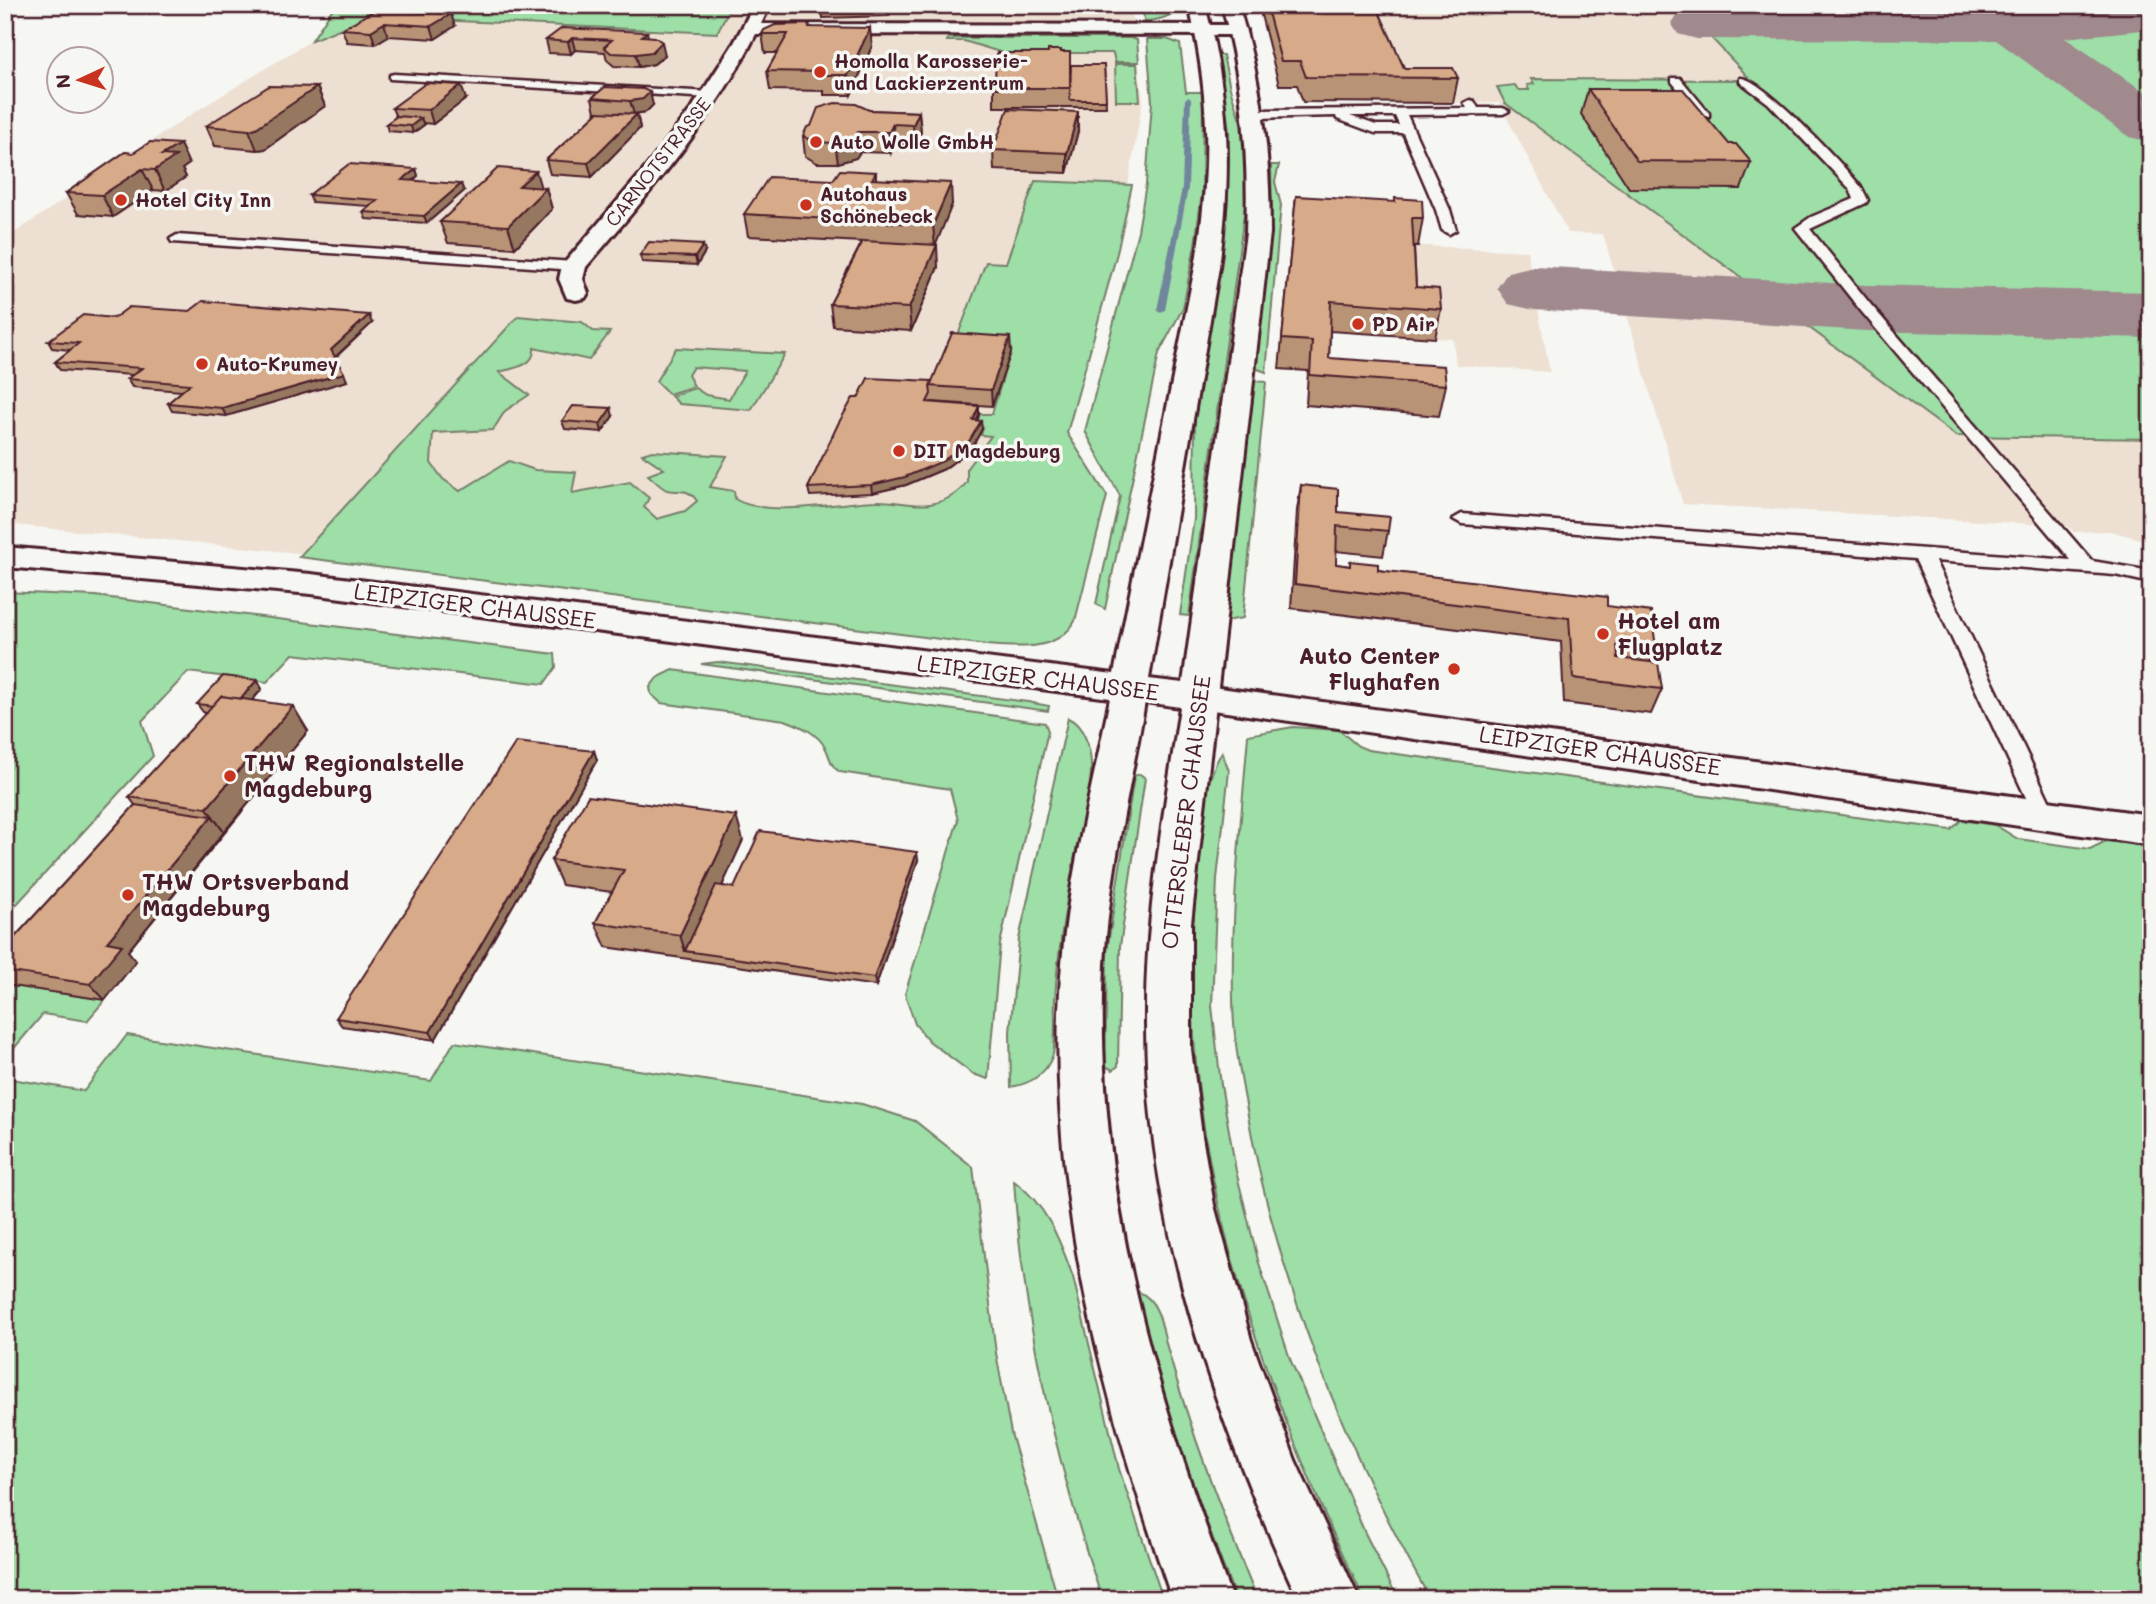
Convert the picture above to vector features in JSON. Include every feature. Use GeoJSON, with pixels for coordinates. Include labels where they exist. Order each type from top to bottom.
{"type":"FeatureCollection","features":[{"type":"Feature","properties":{"kind":"main road","name":"CARNOTSTRASSE"},"geometry":{"type":"LineString","coordinates":[[574,266],[651,177],[711,94],[750,29],[761,5]]}},
{"type":"Feature","properties":{"kind":"main road","name":"OTTERSLEBER CHAUSSEE"},"geometry":{"type":"LineString","coordinates":[[1230,5],[1256,114],[1259,152],[1258,233],[1170,923],[1168,1011],[1175,1114],[1197,1237],[1231,1356],[1270,1463],[1329,1599]]}},
{"type":"Feature","properties":{"kind":"main road"},"geometry":{"type":"LineString","coordinates":[[750,29],[1200,18],[1237,30]]}},
{"type":"Feature","properties":{"kind":"main road"},"geometry":{"type":"LineString","coordinates":[[1200,18],[1215,103],[1218,137],[1215,201],[1173,454],[1088,917],[1080,1013],[1081,1094],[1097,1236],[1121,1353],[1155,1468],[1202,1599]]}},
{"type":"Feature","properties":{"kind":"main road"},"geometry":{"type":"LineString","coordinates":[[574,266],[570,279],[576,293]]}},
{"type":"Feature","properties":{"kind":"main road","name":"LEIPZIGER CHAUSSEE"},"geometry":{"type":"LineString","coordinates":[[5,557],[300,583],[1198,697],[2151,830]]}},
{"type":"Feature","properties":{"kind":"lane"},"geometry":{"type":"LineString","coordinates":[[394,77],[608,93],[711,94]]}},
{"type":"Feature","properties":{"kind":"lane"},"geometry":{"type":"LineString","coordinates":[[1676,80],[1705,114]]}},
{"type":"Feature","properties":{"kind":"lane"},"geometry":{"type":"LineString","coordinates":[[1744,80],[1772,101],[1856,188],[1861,200],[1845,211],[1811,221],[1802,228],[1866,308],[2085,566]]}},
{"type":"Feature","properties":{"kind":"lane"},"geometry":{"type":"LineString","coordinates":[[1256,114],[1332,114],[1472,107],[1503,111]]}},
{"type":"Feature","properties":{"kind":"lane"},"geometry":{"type":"LineString","coordinates":[[1399,111],[1443,209],[1449,230]]}},
{"type":"Feature","properties":{"kind":"lane"},"geometry":{"type":"LineString","coordinates":[[1332,114],[1375,129],[1407,129]]}},
{"type":"Feature","properties":{"kind":"lane"},"geometry":{"type":"LineString","coordinates":[[177,239],[574,266]]}},
{"type":"Feature","properties":{"kind":"lane"},"geometry":{"type":"LineString","coordinates":[[1462,519],[2085,566],[2125,570],[2151,577]]}},
{"type":"Feature","properties":{"kind":"lane"},"geometry":{"type":"LineString","coordinates":[[1922,554],[2045,815]]}},
{"type":"Feature","properties":{"kind":"shaded area"},"geometry":{"type":"Polygon","coordinates":[[[731,5],[1131,5],[1143,100],[1117,247],[1057,435],[1101,497],[309,554],[5,524],[5,239],[198,110],[312,40],[369,17],[716,33],[731,5]]]}},
{"type":"Feature","properties":{"kind":"shaded area"},"geometry":{"type":"Polygon","coordinates":[[[1258,5],[2151,5],[2151,542],[2110,531],[2074,532],[2068,526],[1683,504],[1603,234],[1568,233],[1499,103],[1303,102],[1297,85],[1279,85],[1258,5]]]}},
{"type":"Feature","properties":{"kind":"shaded area"},"geometry":{"type":"Polygon","coordinates":[[[1407,245],[1527,251],[1550,372],[1456,365],[1453,339],[1435,338],[1410,316],[1407,245]]]}},
{"type":"Feature","properties":{"kind":"green space"},"geometry":{"type":"Polygon","coordinates":[[[335,5],[731,5],[717,33],[369,17],[312,40],[335,5]]]}},
{"type":"Feature","properties":{"kind":"green space"},"geometry":{"type":"Polygon","coordinates":[[[1142,5],[1187,5],[1188,11],[1147,21],[1144,20],[1142,5]]]}},
{"type":"Feature","properties":{"kind":"green space"},"geometry":{"type":"Polygon","coordinates":[[[1681,5],[1762,5],[1775,18],[1693,18],[1681,5]]]}},
{"type":"Feature","properties":{"kind":"green space"},"geometry":{"type":"Polygon","coordinates":[[[1791,5],[1961,5],[1972,13],[1963,17],[1942,19],[1806,18],[1791,5]]]}},
{"type":"Feature","properties":{"kind":"green space"},"geometry":{"type":"Polygon","coordinates":[[[2004,5],[2151,5],[2151,106],[2040,30],[2054,28],[2044,21],[2024,19],[2004,5]]]}},
{"type":"Feature","properties":{"kind":"green space"},"geometry":{"type":"Polygon","coordinates":[[[1702,28],[1989,32],[2008,39],[2151,143],[2151,439],[1956,436],[1505,103],[1497,87],[1515,85],[1518,90],[1529,90],[1527,85],[1534,84],[1531,79],[1751,80],[1702,28]]]}},
{"type":"Feature","properties":{"kind":"green space"},"geometry":{"type":"Polygon","coordinates":[[[948,38],[1130,38],[1137,40],[1139,62],[1115,62],[1113,53],[1003,53],[964,41],[947,41],[948,38]]]}},
{"type":"Feature","properties":{"kind":"green space"},"geometry":{"type":"Polygon","coordinates":[[[1147,39],[1167,39],[1180,44],[1186,92],[1203,92],[1202,193],[1183,308],[1159,353],[1105,609],[1096,604],[1120,496],[1085,431],[1138,231],[1146,184],[1152,102],[1147,39]]]}},
{"type":"Feature","properties":{"kind":"green space"},"geometry":{"type":"Polygon","coordinates":[[[1217,55],[1223,55],[1244,132],[1246,200],[1189,616],[1180,615],[1194,519],[1195,418],[1223,249],[1228,198],[1229,131],[1217,55]]]}},
{"type":"Feature","properties":{"kind":"green space"},"geometry":{"type":"Polygon","coordinates":[[[1115,64],[1137,64],[1140,101],[1116,101],[1115,64]]]}},
{"type":"Feature","properties":{"kind":"green space"},"geometry":{"type":"Polygon","coordinates":[[[1271,165],[1279,165],[1275,182],[1281,205],[1266,372],[1255,368],[1272,211],[1271,165]]]}},
{"type":"Feature","properties":{"kind":"green space"},"geometry":{"type":"Polygon","coordinates":[[[1035,181],[1132,185],[1117,253],[1067,433],[1107,496],[1075,621],[1068,631],[1058,638],[1036,645],[987,645],[299,557],[518,316],[582,322],[593,331],[610,332],[589,360],[534,348],[528,362],[499,372],[529,395],[505,411],[493,430],[433,433],[431,463],[443,479],[460,491],[509,461],[535,470],[576,472],[572,493],[630,482],[649,498],[644,507],[657,519],[685,511],[697,501],[687,492],[665,489],[648,475],[664,469],[642,454],[652,451],[727,456],[710,487],[734,491],[735,499],[748,505],[804,508],[890,501],[923,505],[946,499],[967,482],[967,468],[991,436],[981,435],[983,428],[976,428],[980,414],[992,414],[1010,353],[953,348],[986,262],[1006,263],[1035,181]]]}},
{"type":"Feature","properties":{"kind":"green space"},"geometry":{"type":"Polygon","coordinates":[[[676,348],[785,354],[751,410],[679,404],[671,396],[695,388],[706,395],[729,399],[745,371],[693,367],[688,375],[694,386],[669,394],[656,381],[676,348]]]}},
{"type":"Feature","properties":{"kind":"green space"},"geometry":{"type":"Polygon","coordinates":[[[1255,381],[1266,382],[1243,618],[1226,621],[1255,381]]]}},
{"type":"Feature","properties":{"kind":"green space"},"geometry":{"type":"Polygon","coordinates":[[[5,592],[95,596],[555,654],[556,667],[544,684],[293,654],[267,682],[188,672],[142,721],[153,756],[5,917],[5,592]]]}},
{"type":"Feature","properties":{"kind":"green space"},"geometry":{"type":"Polygon","coordinates":[[[718,662],[1049,706],[1048,711],[701,664],[718,662]]]}},
{"type":"Feature","properties":{"kind":"green space"},"geometry":{"type":"Polygon","coordinates":[[[673,670],[1045,723],[1048,731],[1000,944],[988,1079],[973,1074],[929,1041],[915,1024],[905,994],[958,820],[950,789],[840,772],[832,765],[826,749],[814,734],[785,720],[661,703],[651,694],[650,687],[657,678],[673,670]]]}},
{"type":"Feature","properties":{"kind":"green space"},"geometry":{"type":"Polygon","coordinates":[[[1068,718],[1078,726],[1088,744],[1091,774],[1060,943],[1054,1052],[1041,1074],[1024,1084],[1011,1087],[1010,1032],[1019,939],[1068,718]]]}},
{"type":"Feature","properties":{"kind":"green space"},"geometry":{"type":"Polygon","coordinates":[[[1293,727],[1339,730],[1358,746],[1368,750],[1951,830],[1961,820],[1995,825],[2018,839],[2090,849],[2106,841],[2139,845],[2151,852],[2151,1599],[1430,1599],[1370,1483],[1318,1362],[1276,1237],[1239,1069],[1233,1013],[1233,966],[1237,867],[1248,735],[1293,727]]]}},
{"type":"Feature","properties":{"kind":"green space"},"geometry":{"type":"Polygon","coordinates":[[[1222,752],[1229,771],[1217,879],[1212,1006],[1221,1085],[1236,1171],[1258,1260],[1290,1359],[1365,1533],[1398,1599],[1364,1599],[1313,1488],[1279,1404],[1249,1318],[1225,1231],[1206,1143],[1195,1053],[1192,962],[1206,794],[1222,752]]]}},
{"type":"Feature","properties":{"kind":"green space"},"geometry":{"type":"Polygon","coordinates":[[[1140,774],[1145,778],[1120,946],[1118,1066],[1113,1070],[1105,1066],[1107,951],[1134,776],[1140,774]]]}},
{"type":"Feature","properties":{"kind":"green space"},"geometry":{"type":"Polygon","coordinates":[[[5,985],[105,1000],[87,1021],[43,1014],[5,1059],[5,985]]]}},
{"type":"Feature","properties":{"kind":"green space"},"geometry":{"type":"Polygon","coordinates":[[[127,1035],[431,1081],[454,1042],[862,1104],[915,1121],[973,1167],[996,1353],[1011,1433],[1058,1599],[5,1599],[5,1078],[84,1091],[127,1035]]]}},
{"type":"Feature","properties":{"kind":"green space"},"geometry":{"type":"Polygon","coordinates":[[[1014,1181],[1035,1200],[1051,1224],[1073,1277],[1119,1469],[1163,1599],[1102,1599],[1071,1497],[1044,1393],[1025,1287],[1014,1181]]]}},
{"type":"Feature","properties":{"kind":"green space"},"geometry":{"type":"Polygon","coordinates":[[[1139,1292],[1156,1308],[1197,1443],[1257,1599],[1236,1599],[1221,1561],[1169,1410],[1137,1294],[1139,1292]]]}},
{"type":"Feature","properties":{"kind":"building"},"geometry":{"type":"Polygon","coordinates":[[[1266,5],[1376,5],[1404,68],[1453,68],[1458,78],[1306,77],[1300,61],[1281,61],[1266,5]]]}},
{"type":"Feature","properties":{"kind":"building"},"geometry":{"type":"Polygon","coordinates":[[[377,9],[451,14],[431,26],[384,23],[371,31],[342,29],[377,9]]]}},
{"type":"Feature","properties":{"kind":"building"},"geometry":{"type":"Polygon","coordinates":[[[810,24],[809,27],[870,28],[848,75],[767,71],[788,34],[762,34],[764,30],[775,25],[810,24]]]}},
{"type":"Feature","properties":{"kind":"building"},"geometry":{"type":"Polygon","coordinates":[[[562,28],[647,32],[642,36],[655,37],[662,42],[652,52],[636,54],[611,53],[604,47],[612,40],[546,40],[562,28]]]}},
{"type":"Feature","properties":{"kind":"building"},"geometry":{"type":"Polygon","coordinates":[[[1048,50],[1070,52],[1070,88],[994,88],[997,53],[1048,53],[1048,50]]]}},
{"type":"Feature","properties":{"kind":"building"},"geometry":{"type":"Polygon","coordinates":[[[1071,65],[1104,65],[1106,100],[1070,100],[1071,65]]]}},
{"type":"Feature","properties":{"kind":"building"},"geometry":{"type":"Polygon","coordinates":[[[426,83],[461,85],[429,110],[392,108],[426,83]]]}},
{"type":"Feature","properties":{"kind":"building"},"geometry":{"type":"Polygon","coordinates":[[[269,86],[317,87],[256,128],[249,130],[206,126],[269,86]]]}},
{"type":"Feature","properties":{"kind":"building"},"geometry":{"type":"Polygon","coordinates":[[[605,87],[643,89],[650,92],[643,99],[630,101],[592,98],[605,87]]]}},
{"type":"Feature","properties":{"kind":"building"},"geometry":{"type":"Polygon","coordinates":[[[1588,89],[1683,89],[1729,144],[1736,144],[1751,162],[1637,161],[1588,89]]]}},
{"type":"Feature","properties":{"kind":"building"},"geometry":{"type":"Polygon","coordinates":[[[835,103],[856,104],[869,110],[919,112],[913,125],[893,124],[889,132],[858,132],[854,138],[835,143],[815,142],[803,136],[807,127],[811,126],[818,108],[835,103]]]}},
{"type":"Feature","properties":{"kind":"building"},"geometry":{"type":"Polygon","coordinates":[[[1008,109],[1078,112],[1067,153],[993,150],[1008,109]]]}},
{"type":"Feature","properties":{"kind":"building"},"geometry":{"type":"Polygon","coordinates":[[[598,112],[637,114],[588,163],[546,160],[598,112]]]}},
{"type":"Feature","properties":{"kind":"building"},"geometry":{"type":"Polygon","coordinates":[[[397,116],[421,118],[411,126],[386,124],[397,116]]]}},
{"type":"Feature","properties":{"kind":"building"},"geometry":{"type":"Polygon","coordinates":[[[150,142],[180,144],[162,155],[176,156],[155,170],[142,169],[102,195],[66,193],[125,152],[133,153],[150,142]]]}},
{"type":"Feature","properties":{"kind":"building"},"geometry":{"type":"Polygon","coordinates":[[[349,164],[416,169],[402,180],[461,184],[424,216],[363,212],[378,200],[309,195],[349,164]]]}},
{"type":"Feature","properties":{"kind":"building"},"geometry":{"type":"Polygon","coordinates":[[[498,168],[536,171],[519,186],[546,188],[508,226],[440,222],[498,168]]]}},
{"type":"Feature","properties":{"kind":"building"},"geometry":{"type":"Polygon","coordinates":[[[840,170],[876,172],[872,179],[951,183],[933,225],[744,214],[769,177],[833,180],[840,170]]]}},
{"type":"Feature","properties":{"kind":"building","name":"PD Air"},"geometry":{"type":"Polygon","coordinates":[[[1296,196],[1395,202],[1395,198],[1422,200],[1423,218],[1412,218],[1416,287],[1439,289],[1441,309],[1331,301],[1329,358],[1444,366],[1446,385],[1310,375],[1312,341],[1282,339],[1296,196]]]}},
{"type":"Feature","properties":{"kind":"building"},"geometry":{"type":"Polygon","coordinates":[[[863,241],[937,245],[909,308],[830,304],[863,241]]]}},
{"type":"Feature","properties":{"kind":"building"},"geometry":{"type":"Polygon","coordinates":[[[649,242],[703,245],[695,257],[640,255],[649,242]]]}},
{"type":"Feature","properties":{"kind":"building","name":"Auto-Krumey"},"geometry":{"type":"Polygon","coordinates":[[[203,301],[369,315],[331,350],[344,373],[222,408],[168,403],[190,384],[127,379],[142,368],[55,362],[79,343],[48,341],[83,315],[114,318],[129,307],[190,311],[203,301]]]}},
{"type":"Feature","properties":{"kind":"building"},"geometry":{"type":"Polygon","coordinates":[[[952,333],[1010,337],[991,390],[930,386],[952,333]]]}},
{"type":"Feature","properties":{"kind":"building"},"geometry":{"type":"Polygon","coordinates":[[[868,378],[932,381],[927,402],[979,406],[973,420],[981,421],[970,440],[943,461],[905,477],[871,485],[808,488],[838,424],[853,398],[858,398],[868,378]]]}},
{"type":"Feature","properties":{"kind":"building"},"geometry":{"type":"Polygon","coordinates":[[[573,406],[611,408],[600,424],[562,421],[573,406]]]}},
{"type":"Feature","properties":{"kind":"building"},"geometry":{"type":"Polygon","coordinates":[[[1301,485],[1338,489],[1338,512],[1390,517],[1388,531],[1337,526],[1336,564],[1350,566],[1350,561],[1378,564],[1378,570],[1607,597],[1607,606],[1651,612],[1656,647],[1617,643],[1618,658],[1658,663],[1662,689],[1573,678],[1569,618],[1295,584],[1301,485]]]}},
{"type":"Feature","properties":{"kind":"building"},"geometry":{"type":"Polygon","coordinates":[[[223,676],[257,680],[240,699],[221,696],[213,706],[197,704],[223,676]]]}},
{"type":"Feature","properties":{"kind":"building"},"geometry":{"type":"Polygon","coordinates":[[[221,696],[293,706],[207,808],[129,797],[221,696]]]}},
{"type":"Feature","properties":{"kind":"building"},"geometry":{"type":"Polygon","coordinates":[[[516,742],[594,751],[430,1032],[336,1018],[516,742]]]}},
{"type":"Feature","properties":{"kind":"building"},"geometry":{"type":"Polygon","coordinates":[[[588,796],[736,816],[680,935],[595,923],[624,870],[551,860],[588,796]]]}},
{"type":"Feature","properties":{"kind":"building","name":"THW Ortsverband Magdeburg"},"geometry":{"type":"Polygon","coordinates":[[[135,805],[212,816],[107,942],[122,945],[90,984],[5,971],[5,948],[135,805]]]}},
{"type":"Feature","properties":{"kind":"building"},"geometry":{"type":"Polygon","coordinates":[[[760,831],[917,852],[874,978],[685,951],[716,885],[734,888],[760,831]]]}},
{"type":"Feature","properties":{"kind":"waterway"},"geometry":{"type":"LineString","coordinates":[[1161,310],[1185,188],[1188,99]]}},
{"type":"Feature","properties":{"kind":"taxiway"},"geometry":{"type":"LineString","coordinates":[[1982,5],[2009,24]]}},
{"type":"Feature","properties":{"kind":"taxiway"},"geometry":{"type":"LineString","coordinates":[[2009,24],[2049,24],[2151,13]]}},
{"type":"Feature","properties":{"kind":"taxiway"},"geometry":{"type":"LineString","coordinates":[[1697,23],[2009,24]]}},
{"type":"Feature","properties":{"kind":"taxiway"},"geometry":{"type":"LineString","coordinates":[[2009,24],[2151,124]]}},
{"type":"Feature","properties":{"kind":"taxiway"},"geometry":{"type":"LineString","coordinates":[[1534,288],[1866,308],[2151,315]]}},
{"type":"Feature","properties":{"kind":"place","name":"Homolla Karosserie- und Lackierzentrum"},"geometry":{"type":"Point","coordinates":[820,72]}},
{"type":"Feature","properties":{"kind":"place","name":"Auto Wolle GmbH"},"geometry":{"type":"Point","coordinates":[816,142]}},
{"type":"Feature","properties":{"kind":"place","name":"Hotel City Inn"},"geometry":{"type":"Point","coordinates":[121,200]}},
{"type":"Feature","properties":{"kind":"place","name":"Autohaus Schönebeck"},"geometry":{"type":"Point","coordinates":[806,205]}},
{"type":"Feature","properties":{"kind":"place","name":"PD Air"},"geometry":{"type":"Point","coordinates":[1358,324]}},
{"type":"Feature","properties":{"kind":"place","name":"Auto-Krumey"},"geometry":{"type":"Point","coordinates":[202,364]}},
{"type":"Feature","properties":{"kind":"place","name":"DIT Magdeburg"},"geometry":{"type":"Point","coordinates":[899,451]}},
{"type":"Feature","properties":{"kind":"place","name":"Hotel am Flugplatz"},"geometry":{"type":"Point","coordinates":[1603,634]}},
{"type":"Feature","properties":{"kind":"place","name":"Auto Center Flughafen"},"geometry":{"type":"Point","coordinates":[1454,669]}},
{"type":"Feature","properties":{"kind":"place","name":"THW Regionalstelle Magdeburg"},"geometry":{"type":"Point","coordinates":[230,776]}},
{"type":"Feature","properties":{"kind":"place","name":"THW Ortsverband Magdeburg"},"geometry":{"type":"Point","coordinates":[128,895]}}]}
